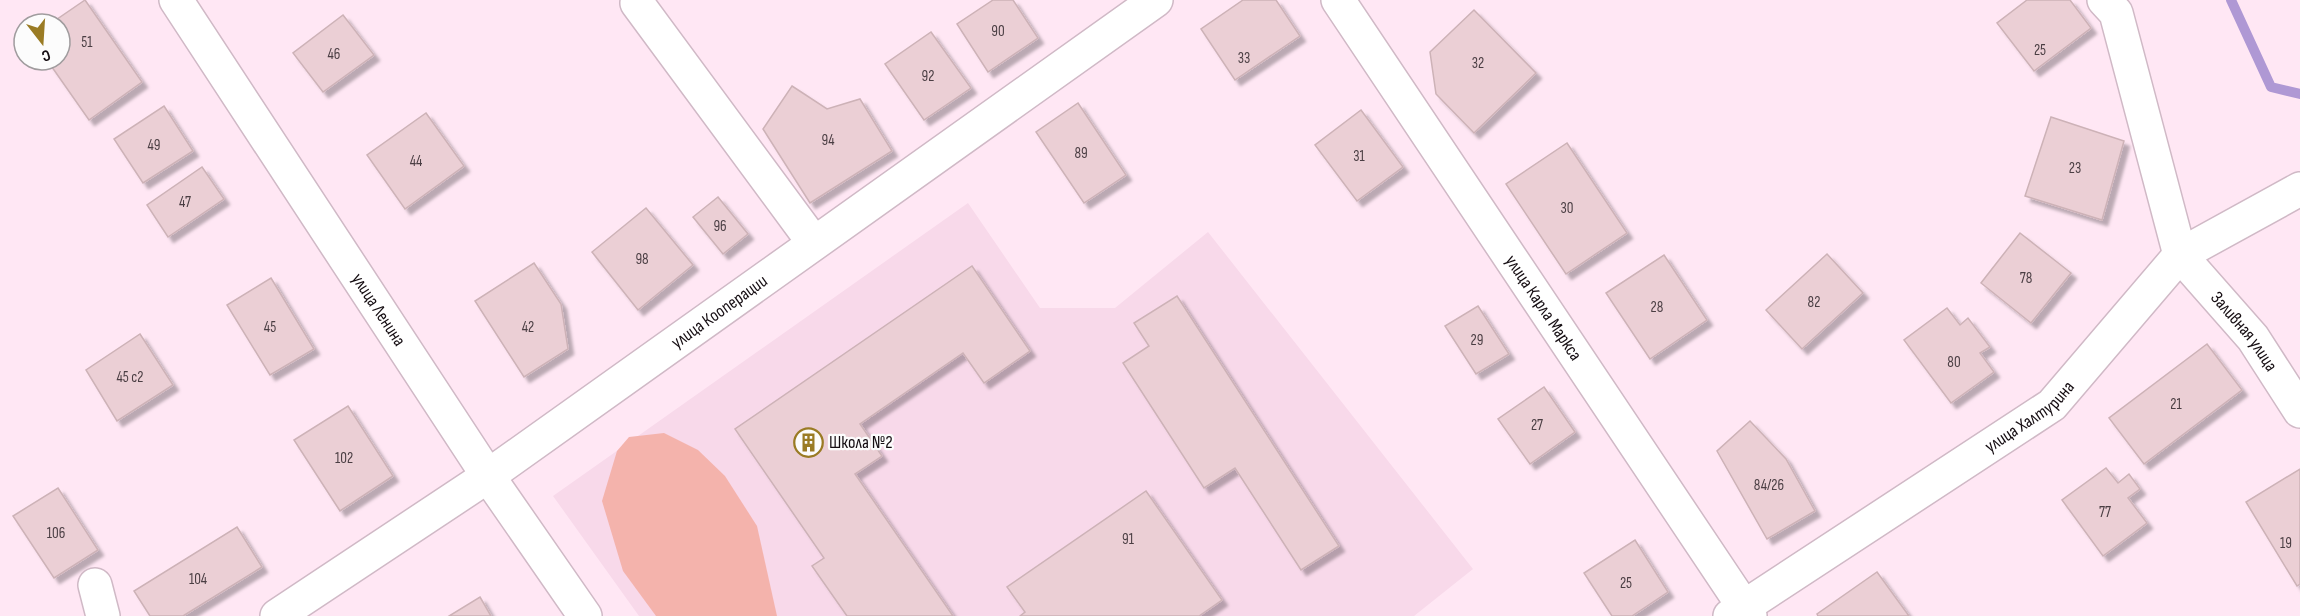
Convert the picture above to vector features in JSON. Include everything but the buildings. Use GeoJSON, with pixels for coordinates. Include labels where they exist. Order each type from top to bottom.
{"type":"FeatureCollection","features":[{"type":"Feature","properties":{"kind":"street","name":"улица Ленина"},"geometry":{"type":"LineString","coordinates":[[176,0],[488,476],[585,616]]}},
{"type":"Feature","properties":{"kind":"street","name":"улица Кооперации"},"geometry":{"type":"LineString","coordinates":[[277,616],[488,476],[1156,0]]}},
{"type":"Feature","properties":{"kind":"street","name":"улица Карла Маркса"},"geometry":{"type":"LineString","coordinates":[[1338,0],[1741,613]]}},
{"type":"Feature","properties":{"kind":"street"},"geometry":{"type":"LineString","coordinates":[[2104,0],[2116,13],[2180,255]]}},
{"type":"Feature","properties":{"kind":"street"},"geometry":{"type":"LineString","coordinates":[[637,3],[814,243]]}},
{"type":"Feature","properties":{"kind":"street","name":"улица Халтурина"},"geometry":{"type":"LineString","coordinates":[[1741,613],[2052,405],[2180,255],[2300,189]]}},
{"type":"Feature","properties":{"kind":"street","name":"Заливная улица"},"geometry":{"type":"LineString","coordinates":[[2180,255],[2253,338],[2300,411]]}},
{"type":"Feature","properties":{"kind":"street"},"geometry":{"type":"LineString","coordinates":[[95,585],[103,616]]}},
{"type":"Feature","properties":{"kind":"shaded area"},"geometry":{"type":"Polygon","coordinates":[[[968,203],[1040,308],[1115,308],[1208,232],[1473,569],[1414,616],[639,616],[553,496],[968,203]]]}},
{"type":"Feature","properties":{"kind":"shaded area"},"geometry":{"type":"Polygon","coordinates":[[[664,433],[698,450],[725,476],[757,526],[777,616],[656,616],[623,571],[602,501],[617,451],[629,437],[664,433]]]}},
{"type":"Feature","properties":{"kind":"waterway"},"geometry":{"type":"LineString","coordinates":[[2231,0],[2271,87],[2300,94]]}},
{"type":"Feature","properties":{"kind":"place","name":"Школа №2"},"geometry":{"type":"Point","coordinates":[808,442]}}]}
